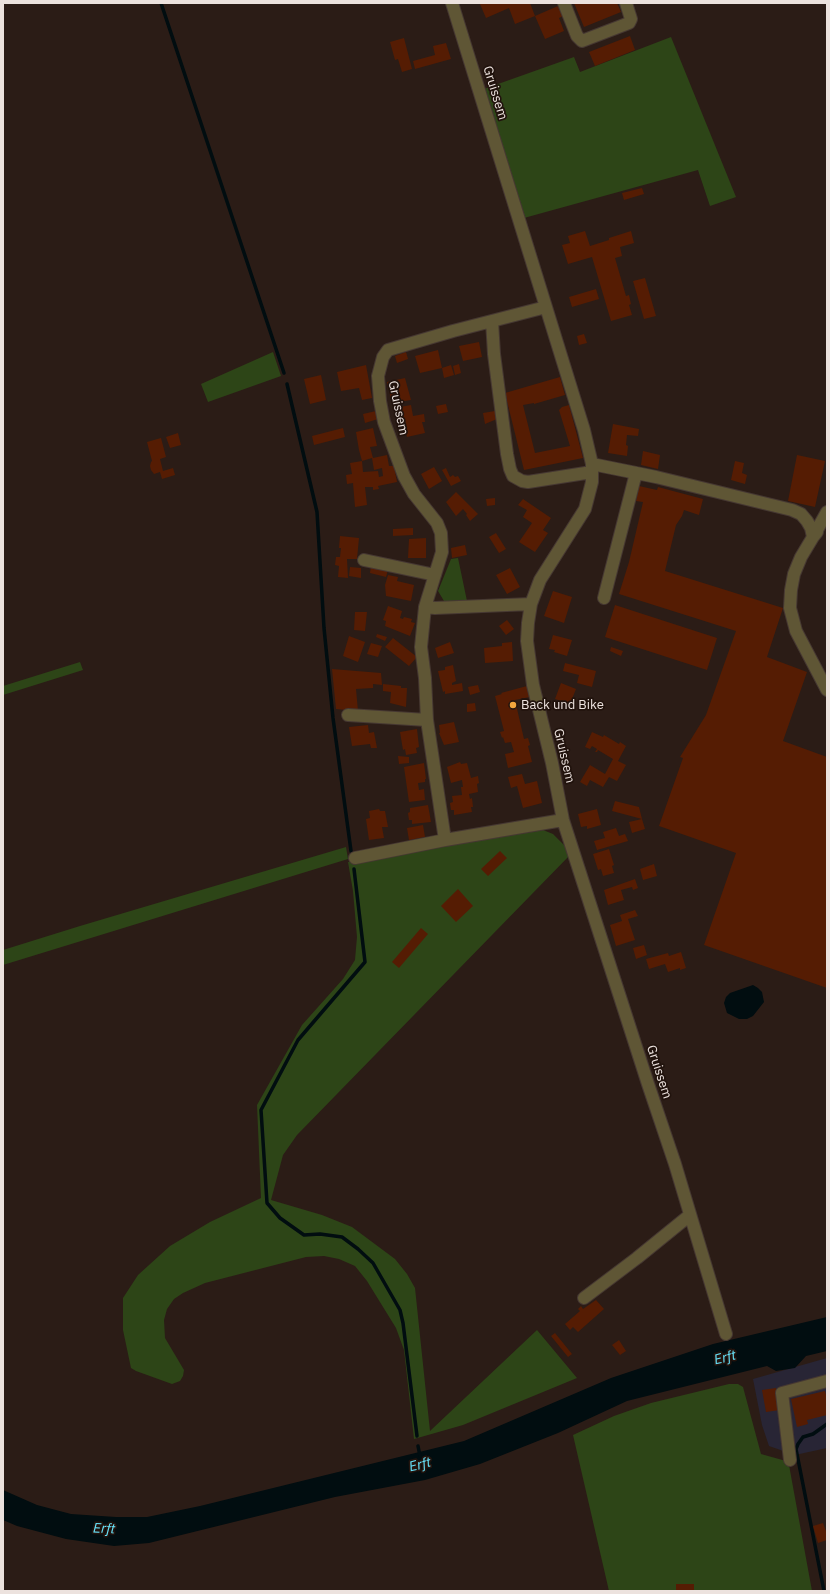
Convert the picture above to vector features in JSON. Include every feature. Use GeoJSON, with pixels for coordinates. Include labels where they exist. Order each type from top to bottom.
{"type":"FeatureCollection","features":[{"type":"Feature","properties":{"kind":"street"},"geometry":{"type":"LineString","coordinates":[[564,3],[577,36],[582,41],[629,23],[631,20],[626,3]]}},
{"type":"Feature","properties":{"kind":"street","name":"Gruissem"},"geometry":{"type":"LineString","coordinates":[[455,4],[584,430],[592,468],[590,492],[585,509],[543,574],[531,604],[527,630],[528,657],[533,685],[564,820],[675,1164],[726,1334]]}},
{"type":"Feature","properties":{"kind":"street","name":"Gruissem"},"geometry":{"type":"LineString","coordinates":[[445,840],[427,720],[425,678],[421,647],[425,607],[442,552],[441,533],[437,523],[414,494],[404,476],[384,422],[380,401],[378,376],[383,357],[388,350],[546,306]]}},
{"type":"Feature","properties":{"kind":"street"},"geometry":{"type":"LineString","coordinates":[[492,321],[494,354],[506,454],[510,469],[514,476],[522,481],[528,482],[592,468],[636,473],[792,510],[800,514],[807,521],[813,537]]}},
{"type":"Feature","properties":{"kind":"street"},"geometry":{"type":"LineString","coordinates":[[604,598],[636,473]]}},
{"type":"Feature","properties":{"kind":"street"},"geometry":{"type":"LineString","coordinates":[[827,512],[801,557],[794,574],[790,608],[796,631],[827,690]]}},
{"type":"Feature","properties":{"kind":"street"},"geometry":{"type":"LineString","coordinates":[[813,537],[827,523]]}},
{"type":"Feature","properties":{"kind":"street"},"geometry":{"type":"LineString","coordinates":[[364,560],[435,575]]}},
{"type":"Feature","properties":{"kind":"street"},"geometry":{"type":"LineString","coordinates":[[425,607],[435,608],[531,604]]}},
{"type":"Feature","properties":{"kind":"street"},"geometry":{"type":"LineString","coordinates":[[348,715],[427,720]]}},
{"type":"Feature","properties":{"kind":"street"},"geometry":{"type":"LineString","coordinates":[[355,858],[445,840],[564,820]]}},
{"type":"Feature","properties":{"kind":"street"},"geometry":{"type":"LineString","coordinates":[[584,1298],[690,1215]]}},
{"type":"Feature","properties":{"kind":"street"},"geometry":{"type":"LineString","coordinates":[[790,1460],[782,1393],[827,1381]]}},
{"type":"Feature","properties":{"kind":"shaded area"},"geometry":{"type":"Polygon","coordinates":[[[827,1358],[827,1448],[795,1455],[769,1446],[762,1425],[753,1379],[827,1358]]]}},
{"type":"Feature","properties":{"kind":"green space"},"geometry":{"type":"Polygon","coordinates":[[[671,37],[736,197],[710,206],[698,170],[524,218],[484,89],[574,57],[580,72],[671,37]]]}},
{"type":"Feature","properties":{"kind":"green space"},"geometry":{"type":"Polygon","coordinates":[[[273,352],[281,376],[208,402],[201,384],[273,352]]]}},
{"type":"Feature","properties":{"kind":"green space"},"geometry":{"type":"Polygon","coordinates":[[[458,558],[467,601],[444,601],[438,591],[451,559],[458,558]]]}},
{"type":"Feature","properties":{"kind":"green space"},"geometry":{"type":"Polygon","coordinates":[[[80,662],[83,670],[3,695],[3,686],[80,662]]]}},
{"type":"Feature","properties":{"kind":"green space"},"geometry":{"type":"Polygon","coordinates":[[[543,830],[553,834],[565,846],[570,855],[297,1135],[283,1155],[271,1200],[322,1215],[352,1227],[395,1259],[407,1274],[415,1288],[430,1431],[537,1330],[577,1378],[463,1425],[414,1439],[404,1350],[396,1328],[367,1281],[355,1266],[339,1259],[324,1256],[306,1257],[205,1283],[183,1293],[174,1299],[167,1309],[164,1320],[165,1338],[184,1370],[180,1381],[172,1384],[131,1368],[123,1330],[123,1298],[138,1275],[170,1246],[210,1222],[261,1198],[257,1105],[302,1025],[343,979],[355,960],[357,937],[353,891],[348,862],[543,830]]]}},
{"type":"Feature","properties":{"kind":"green space"},"geometry":{"type":"Polygon","coordinates":[[[346,847],[348,859],[3,965],[3,950],[346,847]]]}},
{"type":"Feature","properties":{"kind":"green space"},"geometry":{"type":"Polygon","coordinates":[[[729,1384],[738,1384],[743,1387],[761,1454],[786,1461],[789,1465],[812,1591],[609,1591],[573,1435],[614,1416],[651,1403],[729,1384]]]}},
{"type":"Feature","properties":{"kind":"water"},"geometry":{"type":"Polygon","coordinates":[[[753,985],[762,992],[764,1002],[753,1016],[747,1019],[739,1019],[727,1013],[724,1003],[726,997],[730,993],[753,985]]]}},
{"type":"Feature","properties":{"kind":"water","name":"Erft"},"geometry":{"type":"Polygon","coordinates":[[[827,1317],[827,1351],[806,1356],[795,1368],[776,1371],[767,1366],[627,1401],[558,1433],[480,1464],[425,1480],[335,1497],[149,1543],[114,1546],[66,1539],[17,1526],[3,1520],[3,1490],[37,1505],[71,1514],[116,1517],[147,1517],[200,1506],[464,1441],[611,1378],[713,1344],[827,1317]]]}},
{"type":"Feature","properties":{"kind":"building"},"geometry":{"type":"Polygon","coordinates":[[[530,3],[535,16],[515,24],[509,8],[486,18],[480,4],[530,3]]]}},
{"type":"Feature","properties":{"kind":"building"},"geometry":{"type":"Polygon","coordinates":[[[574,3],[617,3],[621,12],[584,27],[574,3]]]}},
{"type":"Feature","properties":{"kind":"building"},"geometry":{"type":"Polygon","coordinates":[[[558,6],[563,16],[559,18],[564,31],[545,39],[535,16],[558,6]]]}},
{"type":"Feature","properties":{"kind":"building"},"geometry":{"type":"Polygon","coordinates":[[[630,36],[635,50],[595,66],[589,52],[630,36]]]}},
{"type":"Feature","properties":{"kind":"building"},"geometry":{"type":"Polygon","coordinates":[[[404,38],[412,69],[402,72],[398,59],[395,60],[390,42],[404,38]]]}},
{"type":"Feature","properties":{"kind":"building"},"geometry":{"type":"Polygon","coordinates":[[[446,43],[451,59],[415,69],[413,61],[435,55],[433,46],[446,43]]]}},
{"type":"Feature","properties":{"kind":"building"},"geometry":{"type":"Polygon","coordinates":[[[642,188],[644,194],[624,200],[622,193],[642,188]]]}},
{"type":"Feature","properties":{"kind":"building"},"geometry":{"type":"Polygon","coordinates":[[[585,231],[590,246],[631,231],[634,243],[620,247],[622,256],[615,258],[626,296],[629,295],[631,304],[629,305],[632,315],[611,321],[592,257],[568,264],[562,245],[570,243],[568,236],[585,231]]]}},
{"type":"Feature","properties":{"kind":"building"},"geometry":{"type":"Polygon","coordinates":[[[645,278],[656,316],[644,319],[633,281],[645,278]]]}},
{"type":"Feature","properties":{"kind":"building"},"geometry":{"type":"Polygon","coordinates":[[[596,289],[599,299],[572,307],[569,297],[596,289]]]}},
{"type":"Feature","properties":{"kind":"building"},"geometry":{"type":"Polygon","coordinates":[[[584,334],[587,343],[579,345],[577,336],[584,334]]]}},
{"type":"Feature","properties":{"kind":"building"},"geometry":{"type":"Polygon","coordinates":[[[479,342],[482,357],[463,361],[459,346],[479,342]]]}},
{"type":"Feature","properties":{"kind":"building"},"geometry":{"type":"Polygon","coordinates":[[[438,350],[442,368],[420,373],[415,356],[438,350]]]}},
{"type":"Feature","properties":{"kind":"building"},"geometry":{"type":"Polygon","coordinates":[[[406,352],[408,359],[397,363],[395,356],[406,352]]]}},
{"type":"Feature","properties":{"kind":"building"},"geometry":{"type":"Polygon","coordinates":[[[459,364],[461,373],[455,375],[453,366],[459,364]]]}},
{"type":"Feature","properties":{"kind":"building"},"geometry":{"type":"Polygon","coordinates":[[[366,365],[372,398],[362,400],[359,388],[341,391],[337,372],[366,365]]]}},
{"type":"Feature","properties":{"kind":"building"},"geometry":{"type":"Polygon","coordinates":[[[451,365],[454,375],[444,378],[442,368],[451,365]]]}},
{"type":"Feature","properties":{"kind":"building"},"geometry":{"type":"Polygon","coordinates":[[[321,375],[326,400],[310,404],[304,379],[321,375]]]}},
{"type":"Feature","properties":{"kind":"building"},"geometry":{"type":"Polygon","coordinates":[[[560,377],[565,395],[534,404],[523,405],[535,453],[570,446],[559,410],[562,407],[569,405],[583,458],[524,470],[505,393],[560,377]]]}},
{"type":"Feature","properties":{"kind":"building"},"geometry":{"type":"Polygon","coordinates":[[[405,378],[411,400],[392,403],[387,382],[405,378]]]}},
{"type":"Feature","properties":{"kind":"building"},"geometry":{"type":"Polygon","coordinates":[[[446,404],[448,412],[438,414],[436,406],[446,404]]]}},
{"type":"Feature","properties":{"kind":"building"},"geometry":{"type":"Polygon","coordinates":[[[411,405],[413,416],[424,414],[425,422],[422,422],[425,433],[407,437],[404,425],[406,424],[405,419],[402,420],[400,407],[411,405]]]}},
{"type":"Feature","properties":{"kind":"building"},"geometry":{"type":"Polygon","coordinates":[[[376,411],[378,419],[365,423],[363,414],[376,411]]]}},
{"type":"Feature","properties":{"kind":"building"},"geometry":{"type":"Polygon","coordinates":[[[495,411],[497,419],[485,424],[483,413],[495,411]]]}},
{"type":"Feature","properties":{"kind":"building"},"geometry":{"type":"Polygon","coordinates":[[[613,424],[639,429],[638,436],[627,435],[627,456],[608,453],[613,424]]]}},
{"type":"Feature","properties":{"kind":"building"},"geometry":{"type":"Polygon","coordinates":[[[343,428],[345,437],[314,445],[312,436],[343,428]]]}},
{"type":"Feature","properties":{"kind":"building"},"geometry":{"type":"Polygon","coordinates":[[[373,428],[377,446],[370,447],[373,458],[387,455],[389,466],[394,466],[397,482],[378,486],[379,489],[373,490],[373,487],[365,487],[367,505],[355,507],[353,483],[347,484],[346,475],[352,474],[350,463],[362,461],[356,432],[373,428]],[[372,458],[362,461],[363,472],[378,471],[379,477],[383,476],[382,468],[374,470],[372,458]]]}},
{"type":"Feature","properties":{"kind":"building"},"geometry":{"type":"Polygon","coordinates":[[[178,433],[181,445],[170,448],[166,437],[178,433]]]}},
{"type":"Feature","properties":{"kind":"building"},"geometry":{"type":"Polygon","coordinates":[[[161,438],[166,457],[160,459],[163,471],[173,468],[175,475],[162,479],[160,472],[154,474],[151,470],[150,466],[152,461],[147,442],[161,438]]]}},
{"type":"Feature","properties":{"kind":"building"},"geometry":{"type":"Polygon","coordinates":[[[643,451],[660,455],[658,469],[641,465],[643,451]]]}},
{"type":"Feature","properties":{"kind":"building"},"geometry":{"type":"Polygon","coordinates":[[[797,455],[825,461],[815,507],[788,501],[797,455]]]}},
{"type":"Feature","properties":{"kind":"building"},"geometry":{"type":"Polygon","coordinates":[[[735,461],[744,463],[742,473],[747,475],[745,484],[731,480],[735,461]]]}},
{"type":"Feature","properties":{"kind":"building"},"geometry":{"type":"Polygon","coordinates":[[[434,467],[442,481],[429,489],[421,474],[434,467]]]}},
{"type":"Feature","properties":{"kind":"building"},"geometry":{"type":"Polygon","coordinates":[[[446,468],[450,477],[453,475],[455,477],[458,476],[461,481],[451,486],[442,470],[446,468]]]}},
{"type":"Feature","properties":{"kind":"building"},"geometry":{"type":"Polygon","coordinates":[[[639,486],[657,490],[658,487],[703,499],[699,515],[684,510],[676,525],[665,571],[783,608],[767,657],[807,672],[783,741],[827,757],[827,988],[704,945],[736,853],[659,826],[683,758],[680,757],[706,715],[736,631],[619,594],[629,562],[643,502],[636,501],[639,486]]]}},
{"type":"Feature","properties":{"kind":"building"},"geometry":{"type":"Polygon","coordinates":[[[456,492],[478,514],[470,521],[463,509],[456,516],[446,502],[456,492]]]}},
{"type":"Feature","properties":{"kind":"building"},"geometry":{"type":"Polygon","coordinates":[[[495,498],[495,505],[487,506],[486,499],[495,498]]]}},
{"type":"Feature","properties":{"kind":"building"},"geometry":{"type":"Polygon","coordinates":[[[523,499],[551,518],[543,530],[548,533],[535,552],[519,542],[532,523],[523,517],[527,510],[518,505],[523,499]]]}},
{"type":"Feature","properties":{"kind":"building"},"geometry":{"type":"Polygon","coordinates":[[[413,528],[413,535],[393,536],[393,529],[413,528]]]}},
{"type":"Feature","properties":{"kind":"building"},"geometry":{"type":"Polygon","coordinates":[[[496,533],[506,549],[499,553],[489,537],[496,533]]]}},
{"type":"Feature","properties":{"kind":"building"},"geometry":{"type":"Polygon","coordinates":[[[340,536],[359,538],[357,559],[347,559],[348,578],[338,577],[339,566],[335,565],[336,557],[340,557],[340,536]]]}},
{"type":"Feature","properties":{"kind":"building"},"geometry":{"type":"Polygon","coordinates":[[[426,538],[426,558],[408,558],[409,539],[426,538]]]}},
{"type":"Feature","properties":{"kind":"building"},"geometry":{"type":"Polygon","coordinates":[[[465,545],[467,555],[452,558],[451,548],[465,545]]]}},
{"type":"Feature","properties":{"kind":"building"},"geometry":{"type":"Polygon","coordinates":[[[371,566],[388,570],[386,577],[370,573],[371,566]]]}},
{"type":"Feature","properties":{"kind":"building"},"geometry":{"type":"Polygon","coordinates":[[[350,567],[361,568],[361,578],[349,576],[350,567]]]}},
{"type":"Feature","properties":{"kind":"building"},"geometry":{"type":"Polygon","coordinates":[[[510,568],[520,587],[507,594],[496,575],[510,568]]]}},
{"type":"Feature","properties":{"kind":"building"},"geometry":{"type":"Polygon","coordinates":[[[388,575],[398,577],[397,581],[414,585],[411,601],[386,596],[385,585],[388,575]]]}},
{"type":"Feature","properties":{"kind":"building"},"geometry":{"type":"Polygon","coordinates":[[[553,591],[572,597],[564,623],[544,616],[553,591]]]}},
{"type":"Feature","properties":{"kind":"building"},"geometry":{"type":"Polygon","coordinates":[[[615,605],[717,638],[707,670],[605,637],[615,605]]]}},
{"type":"Feature","properties":{"kind":"building"},"geometry":{"type":"Polygon","coordinates":[[[388,606],[402,611],[400,618],[403,619],[404,617],[412,619],[411,622],[415,623],[410,636],[385,626],[386,621],[383,620],[388,606]]]}},
{"type":"Feature","properties":{"kind":"building"},"geometry":{"type":"Polygon","coordinates":[[[355,612],[367,612],[365,631],[354,630],[355,612]]]}},
{"type":"Feature","properties":{"kind":"building"},"geometry":{"type":"Polygon","coordinates":[[[507,620],[514,629],[506,635],[499,626],[507,620]]]}},
{"type":"Feature","properties":{"kind":"building"},"geometry":{"type":"Polygon","coordinates":[[[377,634],[387,637],[385,641],[376,637],[377,634]]]}},
{"type":"Feature","properties":{"kind":"building"},"geometry":{"type":"Polygon","coordinates":[[[553,635],[572,640],[567,656],[554,652],[555,650],[549,649],[553,635]]]}},
{"type":"Feature","properties":{"kind":"building"},"geometry":{"type":"Polygon","coordinates":[[[349,636],[365,642],[358,662],[343,656],[349,636]]]}},
{"type":"Feature","properties":{"kind":"building"},"geometry":{"type":"Polygon","coordinates":[[[393,638],[417,657],[409,666],[385,647],[393,638]]]}},
{"type":"Feature","properties":{"kind":"building"},"geometry":{"type":"Polygon","coordinates":[[[450,642],[454,653],[438,658],[435,648],[450,642]]]}},
{"type":"Feature","properties":{"kind":"building"},"geometry":{"type":"Polygon","coordinates":[[[512,642],[513,661],[485,663],[484,648],[502,646],[502,643],[512,642]]]}},
{"type":"Feature","properties":{"kind":"building"},"geometry":{"type":"Polygon","coordinates":[[[371,643],[382,646],[378,657],[367,654],[371,643]]]}},
{"type":"Feature","properties":{"kind":"building"},"geometry":{"type":"Polygon","coordinates":[[[611,647],[623,651],[621,656],[610,651],[611,647]]]}},
{"type":"Feature","properties":{"kind":"building"},"geometry":{"type":"Polygon","coordinates":[[[565,663],[596,671],[592,687],[577,683],[579,675],[563,671],[565,663]]]}},
{"type":"Feature","properties":{"kind":"building"},"geometry":{"type":"Polygon","coordinates":[[[453,665],[456,681],[452,683],[452,685],[462,683],[463,691],[445,694],[445,691],[443,692],[438,671],[445,670],[445,667],[453,665]]]}},
{"type":"Feature","properties":{"kind":"building"},"geometry":{"type":"Polygon","coordinates":[[[332,669],[381,673],[382,685],[373,684],[373,688],[356,689],[358,711],[336,709],[332,669]]]}},
{"type":"Feature","properties":{"kind":"building"},"geometry":{"type":"Polygon","coordinates":[[[561,683],[576,689],[570,704],[555,699],[561,683]]]}},
{"type":"Feature","properties":{"kind":"building"},"geometry":{"type":"Polygon","coordinates":[[[383,684],[407,688],[406,707],[390,703],[391,692],[383,691],[383,684]]]}},
{"type":"Feature","properties":{"kind":"building"},"geometry":{"type":"Polygon","coordinates":[[[478,685],[480,692],[470,695],[468,687],[478,685]]]}},
{"type":"Feature","properties":{"kind":"building"},"geometry":{"type":"Polygon","coordinates":[[[527,686],[530,697],[515,700],[524,739],[528,738],[530,745],[528,746],[532,762],[508,768],[505,754],[514,752],[511,742],[505,743],[503,737],[502,738],[500,732],[504,731],[495,696],[527,686]]]}},
{"type":"Feature","properties":{"kind":"building"},"geometry":{"type":"Polygon","coordinates":[[[475,703],[476,711],[467,712],[467,704],[475,703]]]}},
{"type":"Feature","properties":{"kind":"building"},"geometry":{"type":"Polygon","coordinates":[[[454,722],[459,742],[444,745],[439,733],[439,725],[454,722]]]}},
{"type":"Feature","properties":{"kind":"building"},"geometry":{"type":"Polygon","coordinates":[[[368,725],[369,733],[374,732],[377,748],[371,748],[370,744],[352,746],[349,727],[368,725]]]}},
{"type":"Feature","properties":{"kind":"building"},"geometry":{"type":"Polygon","coordinates":[[[417,729],[419,747],[416,748],[417,753],[406,755],[405,749],[403,750],[400,732],[417,729]]]}},
{"type":"Feature","properties":{"kind":"building"},"geometry":{"type":"Polygon","coordinates":[[[592,732],[603,737],[604,735],[619,744],[620,742],[626,746],[618,761],[626,765],[617,781],[609,777],[603,787],[590,780],[587,786],[580,782],[590,765],[605,774],[613,759],[598,750],[595,752],[597,749],[592,746],[590,749],[585,747],[592,732]]]}},
{"type":"Feature","properties":{"kind":"building"},"geometry":{"type":"Polygon","coordinates":[[[398,756],[409,757],[409,763],[399,764],[398,756]]]}},
{"type":"Feature","properties":{"kind":"building"},"geometry":{"type":"Polygon","coordinates":[[[460,762],[461,764],[467,763],[471,778],[478,776],[478,792],[469,794],[470,799],[472,798],[472,812],[454,815],[454,810],[451,810],[450,803],[453,802],[452,796],[462,795],[462,780],[451,783],[447,767],[460,762]]]}},
{"type":"Feature","properties":{"kind":"building"},"geometry":{"type":"Polygon","coordinates":[[[424,763],[426,779],[425,782],[418,783],[419,790],[424,789],[425,800],[409,802],[404,767],[424,763]]]}},
{"type":"Feature","properties":{"kind":"building"},"geometry":{"type":"Polygon","coordinates":[[[522,774],[525,784],[537,781],[542,803],[523,808],[517,786],[511,788],[508,777],[522,774]]]}},
{"type":"Feature","properties":{"kind":"building"},"geometry":{"type":"Polygon","coordinates":[[[615,801],[639,807],[642,819],[612,811],[615,801]]]}},
{"type":"Feature","properties":{"kind":"building"},"geometry":{"type":"Polygon","coordinates":[[[428,805],[431,822],[412,824],[412,820],[409,820],[408,813],[410,812],[410,808],[428,805]]]}},
{"type":"Feature","properties":{"kind":"building"},"geometry":{"type":"Polygon","coordinates":[[[379,809],[380,811],[385,811],[388,827],[382,827],[384,838],[369,840],[366,819],[370,818],[369,811],[379,809]]]}},
{"type":"Feature","properties":{"kind":"building"},"geometry":{"type":"Polygon","coordinates":[[[597,809],[601,825],[587,829],[587,826],[581,827],[578,814],[597,809]]]}},
{"type":"Feature","properties":{"kind":"building"},"geometry":{"type":"Polygon","coordinates":[[[642,819],[645,829],[632,833],[629,822],[642,819]]]}},
{"type":"Feature","properties":{"kind":"building"},"geometry":{"type":"Polygon","coordinates":[[[423,825],[425,837],[409,840],[407,828],[423,825]]]}},
{"type":"Feature","properties":{"kind":"building"},"geometry":{"type":"Polygon","coordinates":[[[616,828],[619,836],[625,834],[628,841],[597,850],[594,841],[605,838],[603,832],[616,828]]]}},
{"type":"Feature","properties":{"kind":"building"},"geometry":{"type":"Polygon","coordinates":[[[609,849],[614,865],[612,866],[614,873],[603,876],[601,869],[598,870],[593,854],[609,849]]]}},
{"type":"Feature","properties":{"kind":"building"},"geometry":{"type":"Polygon","coordinates":[[[500,851],[507,858],[488,876],[481,869],[500,851]]]}},
{"type":"Feature","properties":{"kind":"building"},"geometry":{"type":"Polygon","coordinates":[[[654,864],[657,876],[643,880],[640,869],[654,864]]]}},
{"type":"Feature","properties":{"kind":"building"},"geometry":{"type":"Polygon","coordinates":[[[635,879],[638,888],[633,890],[632,887],[621,890],[624,900],[608,905],[604,890],[635,879]]]}},
{"type":"Feature","properties":{"kind":"building"},"geometry":{"type":"Polygon","coordinates":[[[458,889],[473,906],[456,922],[441,906],[458,889]]]}},
{"type":"Feature","properties":{"kind":"building"},"geometry":{"type":"Polygon","coordinates":[[[635,910],[638,916],[628,919],[635,940],[616,946],[610,925],[622,921],[620,915],[635,910]]]}},
{"type":"Feature","properties":{"kind":"building"},"geometry":{"type":"Polygon","coordinates":[[[421,928],[428,934],[399,968],[392,962],[421,928]]]}},
{"type":"Feature","properties":{"kind":"building"},"geometry":{"type":"Polygon","coordinates":[[[644,945],[647,955],[636,959],[633,948],[644,945]]]}},
{"type":"Feature","properties":{"kind":"building"},"geometry":{"type":"Polygon","coordinates":[[[681,952],[686,968],[680,970],[680,968],[668,972],[665,964],[649,969],[646,959],[668,953],[669,956],[681,952]]]}},
{"type":"Feature","properties":{"kind":"building"},"geometry":{"type":"Polygon","coordinates":[[[596,1300],[604,1309],[578,1332],[573,1327],[570,1330],[565,1324],[580,1311],[578,1309],[581,1306],[583,1309],[596,1300]]]}},
{"type":"Feature","properties":{"kind":"building"},"geometry":{"type":"Polygon","coordinates":[[[555,1333],[572,1354],[568,1357],[551,1336],[555,1333]]]}},
{"type":"Feature","properties":{"kind":"building"},"geometry":{"type":"Polygon","coordinates":[[[619,1340],[626,1351],[620,1355],[612,1345],[619,1340]]]}},
{"type":"Feature","properties":{"kind":"building"},"geometry":{"type":"Polygon","coordinates":[[[776,1388],[780,1410],[766,1412],[762,1390],[776,1388]]]}},
{"type":"Feature","properties":{"kind":"building"},"geometry":{"type":"Polygon","coordinates":[[[825,1391],[827,1399],[827,1415],[807,1420],[808,1424],[797,1427],[791,1399],[825,1391]]]}},
{"type":"Feature","properties":{"kind":"building"},"geometry":{"type":"Polygon","coordinates":[[[823,1523],[827,1534],[827,1540],[818,1543],[813,1526],[823,1523]]]}},
{"type":"Feature","properties":{"kind":"building"},"geometry":{"type":"Polygon","coordinates":[[[676,1584],[694,1584],[694,1591],[676,1591],[676,1584]]]}},
{"type":"Feature","properties":{"kind":"waterway"},"geometry":{"type":"LineString","coordinates":[[161,3],[284,373]]}},
{"type":"Feature","properties":{"kind":"waterway"},"geometry":{"type":"LineString","coordinates":[[287,384],[317,512],[324,628],[333,718],[351,851]]}},
{"type":"Feature","properties":{"kind":"waterway"},"geometry":{"type":"LineString","coordinates":[[354,869],[365,962],[298,1040],[261,1110],[267,1203],[280,1218],[304,1235],[320,1234],[342,1237],[373,1263],[400,1310],[403,1323],[417,1436]]}},
{"type":"Feature","properties":{"kind":"waterway"},"geometry":{"type":"LineString","coordinates":[[824,1591],[796,1449],[803,1437],[813,1434],[827,1424]]}},
{"type":"Feature","properties":{"kind":"waterway","name":"Erft"},"geometry":{"type":"LineString","coordinates":[[418,1446],[420,1456]]}},
{"type":"Feature","properties":{"kind":"place","name":"Back und Bike"},"geometry":{"type":"Point","coordinates":[513,705]}}]}
